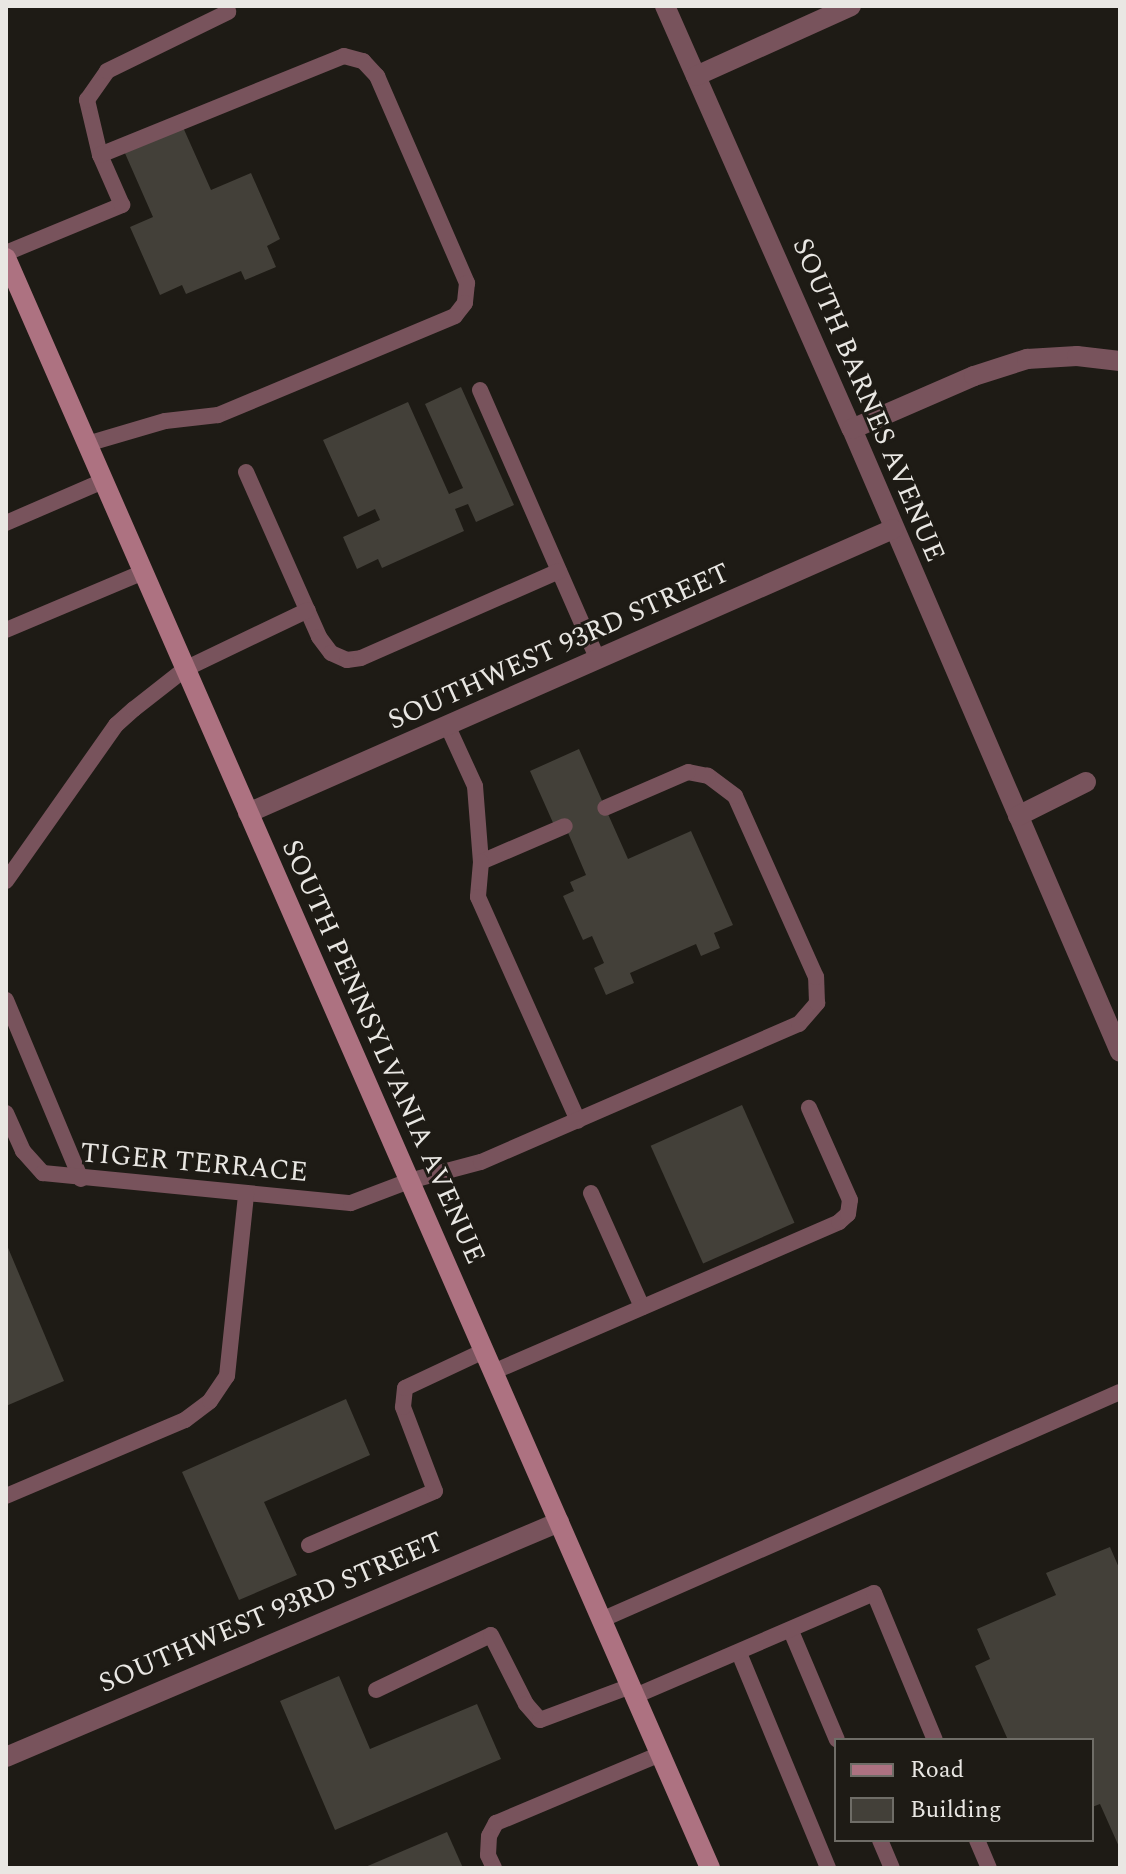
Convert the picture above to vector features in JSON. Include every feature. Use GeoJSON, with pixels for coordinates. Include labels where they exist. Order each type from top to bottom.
{"type":"FeatureCollection","features":[{"type":"Feature","properties":{"kind":"main road","name":"SOUTH PENNSYLVANIA AVENUE"},"geometry":{"type":"LineString","coordinates":[[6,256],[710,1868]]}},
{"type":"Feature","properties":{"kind":"street","name":"SOUTH BARNES AVENUE"},"geometry":{"type":"LineString","coordinates":[[665,6],[852,429],[1120,1052]]}},
{"type":"Feature","properties":{"kind":"street"},"geometry":{"type":"LineString","coordinates":[[696,76],[851,6]]}},
{"type":"Feature","properties":{"kind":"street"},"geometry":{"type":"LineString","coordinates":[[852,429],[974,376],[1027,359],[1077,356],[1120,361]]}},
{"type":"Feature","properties":{"kind":"street","name":"SOUTHWEST 93RD STREET"},"geometry":{"type":"LineString","coordinates":[[248,813],[893,529]]}},
{"type":"Feature","properties":{"kind":"street"},"geometry":{"type":"LineString","coordinates":[[1018,816],[1086,782]]}},
{"type":"Feature","properties":{"kind":"street","name":"SOUTHWEST 93RD STREET"},"geometry":{"type":"LineString","coordinates":[[6,1757],[559,1522]]}},
{"type":"Feature","properties":{"kind":"lane"},"geometry":{"type":"LineString","coordinates":[[6,256],[122,205],[100,155],[87,100],[107,71],[228,12]]}},
{"type":"Feature","properties":{"kind":"lane"},"geometry":{"type":"LineString","coordinates":[[87,444],[165,421],[218,415],[455,316],[465,303],[467,283],[377,76],[363,61],[344,56],[100,155]]}},
{"type":"Feature","properties":{"kind":"lane"},"geometry":{"type":"LineString","coordinates":[[480,390],[598,660]]}},
{"type":"Feature","properties":{"kind":"lane"},"geometry":{"type":"LineString","coordinates":[[246,472],[308,610],[331,653],[347,660],[361,658],[559,571]]}},
{"type":"Feature","properties":{"kind":"lane"},"geometry":{"type":"LineString","coordinates":[[6,523],[103,481]]}},
{"type":"Feature","properties":{"kind":"lane"},"geometry":{"type":"LineString","coordinates":[[6,630],[143,572]]}},
{"type":"Feature","properties":{"kind":"lane"},"geometry":{"type":"LineString","coordinates":[[6,881],[116,725],[185,669],[308,610]]}},
{"type":"Feature","properties":{"kind":"lane"},"geometry":{"type":"LineString","coordinates":[[448,727],[475,786],[481,862],[478,897],[578,1121]]}},
{"type":"Feature","properties":{"kind":"lane","name":"TIGER TERRACE"},"geometry":{"type":"LineString","coordinates":[[6,1113],[23,1151],[37,1169],[81,1179],[351,1203],[409,1181],[481,1162],[799,1024],[817,1003],[819,991],[816,977],[735,796],[708,776],[688,772],[605,808]]}},
{"type":"Feature","properties":{"kind":"lane"},"geometry":{"type":"LineString","coordinates":[[481,862],[565,826]]}},
{"type":"Feature","properties":{"kind":"lane"},"geometry":{"type":"LineString","coordinates":[[6,1000],[81,1179]]}},
{"type":"Feature","properties":{"kind":"lane"},"geometry":{"type":"LineString","coordinates":[[493,1372],[839,1222],[848,1214],[850,1200],[809,1108]]}},
{"type":"Feature","properties":{"kind":"lane"},"geometry":{"type":"LineString","coordinates":[[591,1193],[642,1307]]}},
{"type":"Feature","properties":{"kind":"lane"},"geometry":{"type":"LineString","coordinates":[[6,1496],[185,1420],[210,1401],[227,1376],[246,1194]]}},
{"type":"Feature","properties":{"kind":"lane"},"geometry":{"type":"LineString","coordinates":[[309,1545],[435,1491],[403,1407],[405,1388],[484,1351]]}},
{"type":"Feature","properties":{"kind":"lane"},"geometry":{"type":"LineString","coordinates":[[601,1620],[1120,1392]]}},
{"type":"Feature","properties":{"kind":"lane"},"geometry":{"type":"LineString","coordinates":[[376,1690],[491,1635],[526,1704],[540,1720],[739,1653],[874,1593],[934,1738]]}},
{"type":"Feature","properties":{"kind":"lane"},"geometry":{"type":"LineString","coordinates":[[791,1631],[836,1738]]}},
{"type":"Feature","properties":{"kind":"lane"},"geometry":{"type":"LineString","coordinates":[[739,1653],[828,1868]]}},
{"type":"Feature","properties":{"kind":"lane"},"geometry":{"type":"LineString","coordinates":[[494,1868],[488,1855],[489,1836],[496,1823],[660,1754]]}},
{"type":"Feature","properties":{"kind":"lane"},"geometry":{"type":"LineString","coordinates":[[881,1842],[892,1868]]}},
{"type":"Feature","properties":{"kind":"lane"},"geometry":{"type":"LineString","coordinates":[[978,1842],[989,1868]]}},
{"type":"Feature","properties":{"kind":"building"},"geometry":{"type":"Polygon","coordinates":[[[182,125],[211,190],[251,173],[280,239],[267,246],[276,267],[245,280],[241,271],[186,294],[182,285],[160,295],[130,227],[153,217],[124,151],[182,125]]]}},
{"type":"Feature","properties":{"kind":"building"},"geometry":{"type":"Polygon","coordinates":[[[461,387],[514,505],[476,522],[468,504],[455,509],[464,531],[382,568],[378,559],[357,569],[343,537],[380,520],[375,509],[358,517],[323,440],[408,402],[449,494],[463,488],[425,404],[461,387]]]}},
{"type":"Feature","properties":{"kind":"building"},"geometry":{"type":"Polygon","coordinates":[[[579,749],[628,859],[691,831],[733,925],[714,933],[720,948],[701,956],[696,944],[630,973],[634,983],[606,995],[594,968],[604,963],[592,936],[583,940],[563,896],[574,891],[570,882],[586,875],[563,821],[554,825],[530,771],[579,749]]]}},
{"type":"Feature","properties":{"kind":"building"},"geometry":{"type":"Polygon","coordinates":[[[742,1105],[794,1223],[703,1264],[651,1146],[742,1105]]]}},
{"type":"Feature","properties":{"kind":"building"},"geometry":{"type":"Polygon","coordinates":[[[6,1243],[64,1381],[6,1406],[6,1243]]]}},
{"type":"Feature","properties":{"kind":"building"},"geometry":{"type":"Polygon","coordinates":[[[346,1399],[370,1455],[264,1502],[297,1575],[239,1600],[182,1472],[346,1399]]]}},
{"type":"Feature","properties":{"kind":"building"},"geometry":{"type":"Polygon","coordinates":[[[1110,1547],[1120,1570],[1120,1849],[1100,1804],[1094,1806],[1094,1738],[1007,1738],[975,1666],[990,1659],[977,1629],[1056,1595],[1046,1573],[1110,1547]]]}},
{"type":"Feature","properties":{"kind":"building"},"geometry":{"type":"Polygon","coordinates":[[[339,1676],[370,1749],[477,1704],[501,1759],[335,1830],[280,1701],[339,1676]]]}},
{"type":"Feature","properties":{"kind":"building"},"geometry":{"type":"Polygon","coordinates":[[[447,1832],[463,1868],[363,1868],[447,1832]]]}}]}
